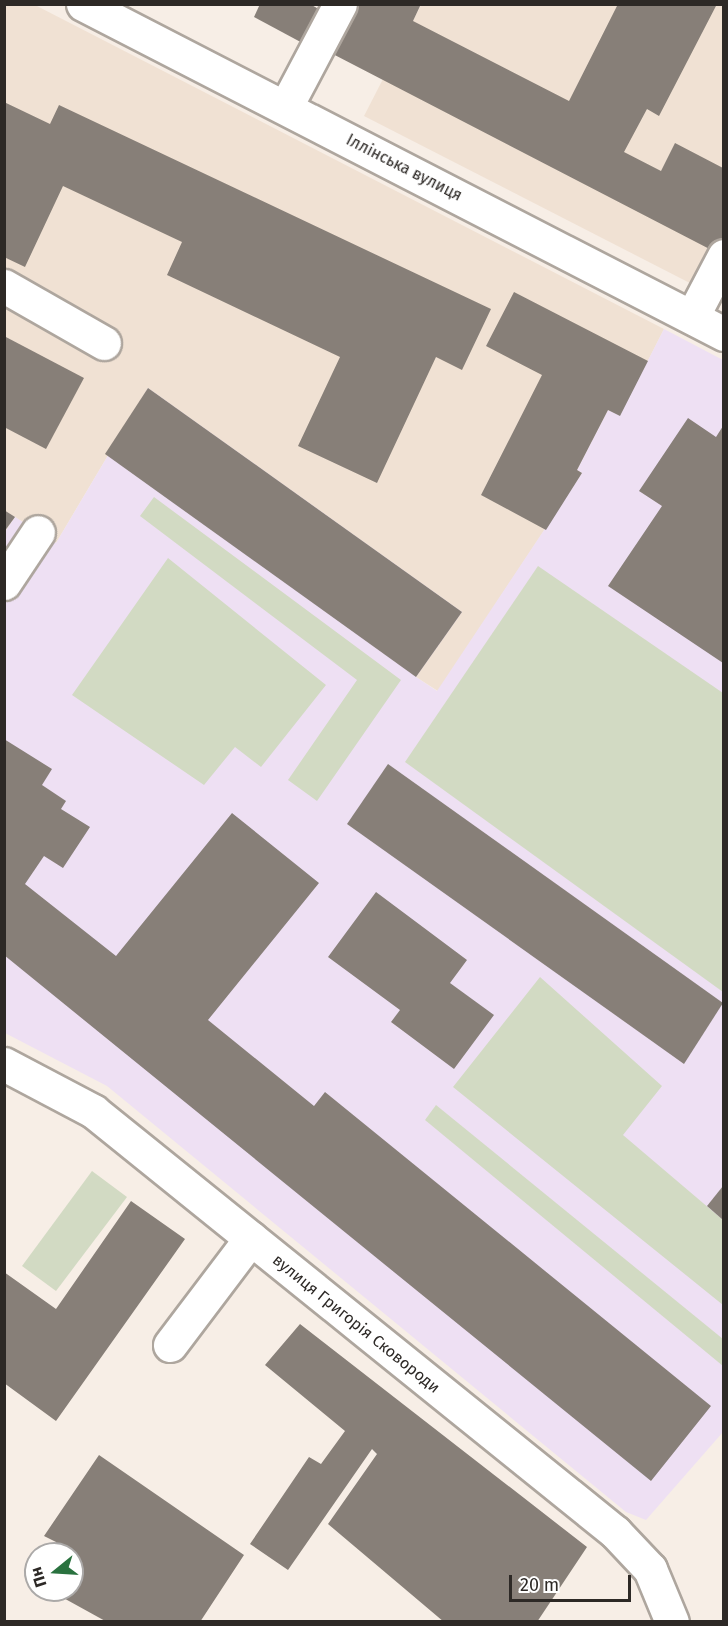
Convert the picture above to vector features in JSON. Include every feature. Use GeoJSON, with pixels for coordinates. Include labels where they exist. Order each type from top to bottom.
{"type":"FeatureCollection","features":[{"type":"Feature","properties":{"kind":"street","name":"Іллінська вулиця"},"geometry":{"type":"LineString","coordinates":[[83,4],[286,106],[723,334]]}},
{"type":"Feature","properties":{"kind":"street"},"geometry":{"type":"LineString","coordinates":[[286,106],[340,4]]}},
{"type":"Feature","properties":{"kind":"street"},"geometry":{"type":"LineString","coordinates":[[692,317],[723,256]]}},
{"type":"Feature","properties":{"kind":"street"},"geometry":{"type":"LineString","coordinates":[[4,286],[104,343]]}},
{"type":"Feature","properties":{"kind":"street"},"geometry":{"type":"LineString","coordinates":[[4,583],[38,532]]}},
{"type":"Feature","properties":{"kind":"street","name":"вулиця Григорія Сковороди"},"geometry":{"type":"LineString","coordinates":[[4,1064],[93,1111],[615,1532],[651,1569],[672,1622]]}},
{"type":"Feature","properties":{"kind":"street"},"geometry":{"type":"LineString","coordinates":[[170,1345],[252,1238]]}},
{"type":"Feature","properties":{"kind":"shaded area"},"geometry":{"type":"Polygon","coordinates":[[[4,5],[35,5],[664,329],[620,416],[578,470],[582,473],[438,691],[416,677],[462,612],[148,388],[56,543],[15,517],[5,532],[4,5]]]}},
{"type":"Feature","properties":{"kind":"shaded area"},"geometry":{"type":"Polygon","coordinates":[[[421,5],[723,5],[723,300],[364,116],[421,5]]]}},
{"type":"Feature","properties":{"kind":"shaded area"},"geometry":{"type":"Polygon","coordinates":[[[664,329],[723,360],[723,1432],[646,1520],[626,1512],[107,1086],[5,1033],[5,532],[15,517],[56,543],[148,388],[462,612],[416,677],[437,691],[582,473],[577,470],[608,410],[620,415],[664,329]]]}},
{"type":"Feature","properties":{"kind":"green space"},"geometry":{"type":"Polygon","coordinates":[[[154,497],[401,680],[317,801],[288,780],[357,680],[140,516],[154,497]]]}},
{"type":"Feature","properties":{"kind":"green space"},"geometry":{"type":"Polygon","coordinates":[[[168,558],[326,685],[261,767],[235,747],[204,785],[72,695],[168,558]]]}},
{"type":"Feature","properties":{"kind":"green space"},"geometry":{"type":"Polygon","coordinates":[[[538,566],[723,693],[723,992],[405,762],[538,566]]]}},
{"type":"Feature","properties":{"kind":"green space"},"geometry":{"type":"Polygon","coordinates":[[[540,977],[662,1086],[623,1135],[723,1220],[723,1305],[453,1087],[540,977]]]}},
{"type":"Feature","properties":{"kind":"green space"},"geometry":{"type":"Polygon","coordinates":[[[436,1105],[723,1339],[723,1366],[425,1120],[436,1105]]]}},
{"type":"Feature","properties":{"kind":"green space"},"geometry":{"type":"Polygon","coordinates":[[[92,1171],[127,1197],[56,1291],[22,1266],[92,1171]]]}},
{"type":"Feature","properties":{"kind":"building"},"geometry":{"type":"Polygon","coordinates":[[[260,4],[310,4],[327,14],[308,46],[254,17],[260,4]]]}},
{"type":"Feature","properties":{"kind":"building"},"geometry":{"type":"Polygon","coordinates":[[[350,4],[421,4],[413,21],[569,101],[618,4],[717,4],[659,116],[647,109],[624,152],[661,171],[675,143],[723,168],[723,256],[327,51],[350,4]]]}},
{"type":"Feature","properties":{"kind":"building"},"geometry":{"type":"Polygon","coordinates":[[[4,102],[50,124],[59,105],[491,309],[462,370],[436,357],[377,483],[298,446],[340,357],[167,275],[182,242],[63,186],[25,267],[4,257],[4,102]]]}},
{"type":"Feature","properties":{"kind":"building"},"geometry":{"type":"Polygon","coordinates":[[[514,292],[648,361],[620,416],[608,410],[577,470],[582,473],[546,530],[481,495],[542,375],[486,346],[514,292]]]}},
{"type":"Feature","properties":{"kind":"building"},"geometry":{"type":"Polygon","coordinates":[[[4,336],[84,378],[46,449],[4,427],[4,336]]]}},
{"type":"Feature","properties":{"kind":"building"},"geometry":{"type":"Polygon","coordinates":[[[148,388],[462,612],[416,677],[105,454],[148,388]]]}},
{"type":"Feature","properties":{"kind":"building"},"geometry":{"type":"Polygon","coordinates":[[[688,418],[716,437],[723,426],[723,663],[608,586],[662,506],[639,491],[688,418]]]}},
{"type":"Feature","properties":{"kind":"building"},"geometry":{"type":"Polygon","coordinates":[[[4,510],[15,517],[4,532],[4,510]]]}},
{"type":"Feature","properties":{"kind":"building"},"geometry":{"type":"Polygon","coordinates":[[[4,739],[52,769],[42,785],[66,801],[61,809],[90,827],[63,868],[44,856],[25,884],[116,956],[232,813],[319,883],[208,1020],[314,1106],[325,1092],[711,1406],[651,1481],[4,955],[4,739]]]}},
{"type":"Feature","properties":{"kind":"building"},"geometry":{"type":"Polygon","coordinates":[[[388,764],[723,1003],[684,1064],[347,824],[388,764]]]}},
{"type":"Feature","properties":{"kind":"building"},"geometry":{"type":"Polygon","coordinates":[[[376,892],[467,960],[450,983],[494,1015],[454,1069],[391,1022],[400,1010],[328,957],[376,892]]]}},
{"type":"Feature","properties":{"kind":"building"},"geometry":{"type":"Polygon","coordinates":[[[723,1186],[723,1220],[707,1206],[723,1186]]]}},
{"type":"Feature","properties":{"kind":"building"},"geometry":{"type":"Polygon","coordinates":[[[131,1201],[185,1239],[56,1421],[4,1383],[4,1272],[56,1309],[131,1201]]]}},
{"type":"Feature","properties":{"kind":"building"},"geometry":{"type":"Polygon","coordinates":[[[300,1324],[587,1547],[537,1622],[444,1622],[328,1524],[377,1454],[372,1449],[288,1570],[250,1544],[309,1457],[321,1464],[345,1431],[265,1365],[300,1324]]]}},
{"type":"Feature","properties":{"kind":"building"},"geometry":{"type":"Polygon","coordinates":[[[99,1455],[244,1555],[200,1622],[107,1622],[71,1602],[84,1602],[84,1542],[56,1542],[44,1536],[99,1455]]]}}]}
